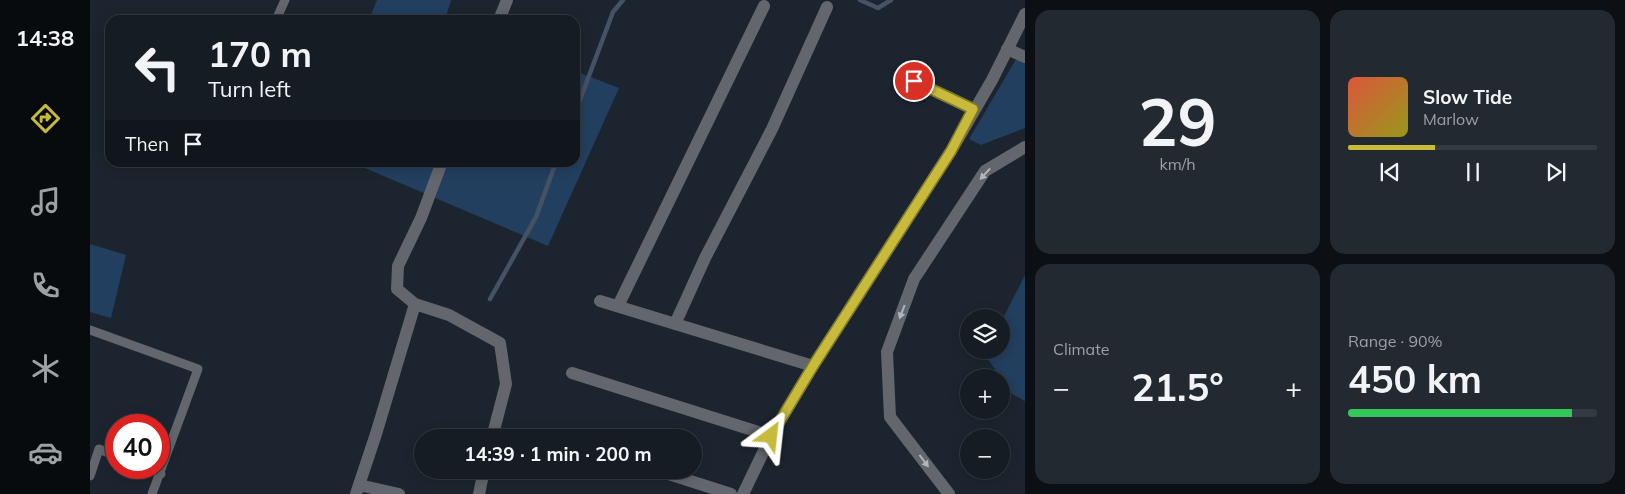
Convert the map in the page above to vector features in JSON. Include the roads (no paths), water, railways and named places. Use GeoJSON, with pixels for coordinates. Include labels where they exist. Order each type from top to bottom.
{"type":"FeatureCollection","features":[{"type":"Feature","properties":{"kind":"street"},"geometry":{"type":"LineString","coordinates":[[501,15],[507,0]]}},
{"type":"Feature","properties":{"kind":"street"},"geometry":{"type":"LineString","coordinates":[[618,306],[764,6]]}},
{"type":"Feature","properties":{"kind":"street"},"geometry":{"type":"LineString","coordinates":[[675,324],[705,258],[772,129],[827,7]]}},
{"type":"Feature","properties":{"kind":"street"},"geometry":{"type":"LineString","coordinates":[[743,494],[771,436],[813,366],[951,151],[1025,14]]}},
{"type":"Feature","properties":{"kind":"street"},"geometry":{"type":"LineString","coordinates":[[1007,49],[1025,57]]}},
{"type":"Feature","properties":{"kind":"street"},"geometry":{"type":"LineString","coordinates":[[914,81],[973,109]]}},
{"type":"Feature","properties":{"kind":"street"},"geometry":{"type":"LineString","coordinates":[[949,494],[890,417],[887,352],[914,279],[985,171],[1025,147]]}},
{"type":"Feature","properties":{"kind":"street"},"geometry":{"type":"LineString","coordinates":[[440,167],[398,266],[397,289],[415,304],[449,315],[500,343],[506,384],[495,429]]}},
{"type":"Feature","properties":{"kind":"street"},"geometry":{"type":"LineString","coordinates":[[600,301],[813,366]]}},
{"type":"Feature","properties":{"kind":"street"},"geometry":{"type":"LineString","coordinates":[[399,494],[357,490],[415,304]]}},
{"type":"Feature","properties":{"kind":"street"},"geometry":{"type":"LineString","coordinates":[[572,374],[771,436]]}},
{"type":"Feature","properties":{"kind":"street"},"geometry":{"type":"LineString","coordinates":[[478,494],[482,479]]}},
{"type":"Feature","properties":{"kind":"street"},"geometry":{"type":"LineString","coordinates":[[684,479],[731,494]]}},
{"type":"Feature","properties":{"kind":"lane"},"geometry":{"type":"LineString","coordinates":[[278,15],[284,0]]}},
{"type":"Feature","properties":{"kind":"lane"},"geometry":{"type":"LineString","coordinates":[[90,330],[198,369],[170,448]]}},
{"type":"Feature","properties":{"kind":"lane"},"geometry":{"type":"LineString","coordinates":[[90,476],[99,449],[105,451]]}},
{"type":"Feature","properties":{"kind":"lane"},"geometry":{"type":"LineString","coordinates":[[152,494],[159,479]]}},
{"type":"Feature","properties":{"kind":"waterway"},"geometry":{"type":"LineString","coordinates":[[580,100],[613,12],[623,0]]}},
{"type":"Feature","properties":{"kind":"waterway"},"geometry":{"type":"LineString","coordinates":[[860,0],[878,8],[891,0]]}},
{"type":"Feature","properties":{"kind":"waterway"},"geometry":{"type":"LineString","coordinates":[[490,299],[536,217],[554,167]]}}]}
